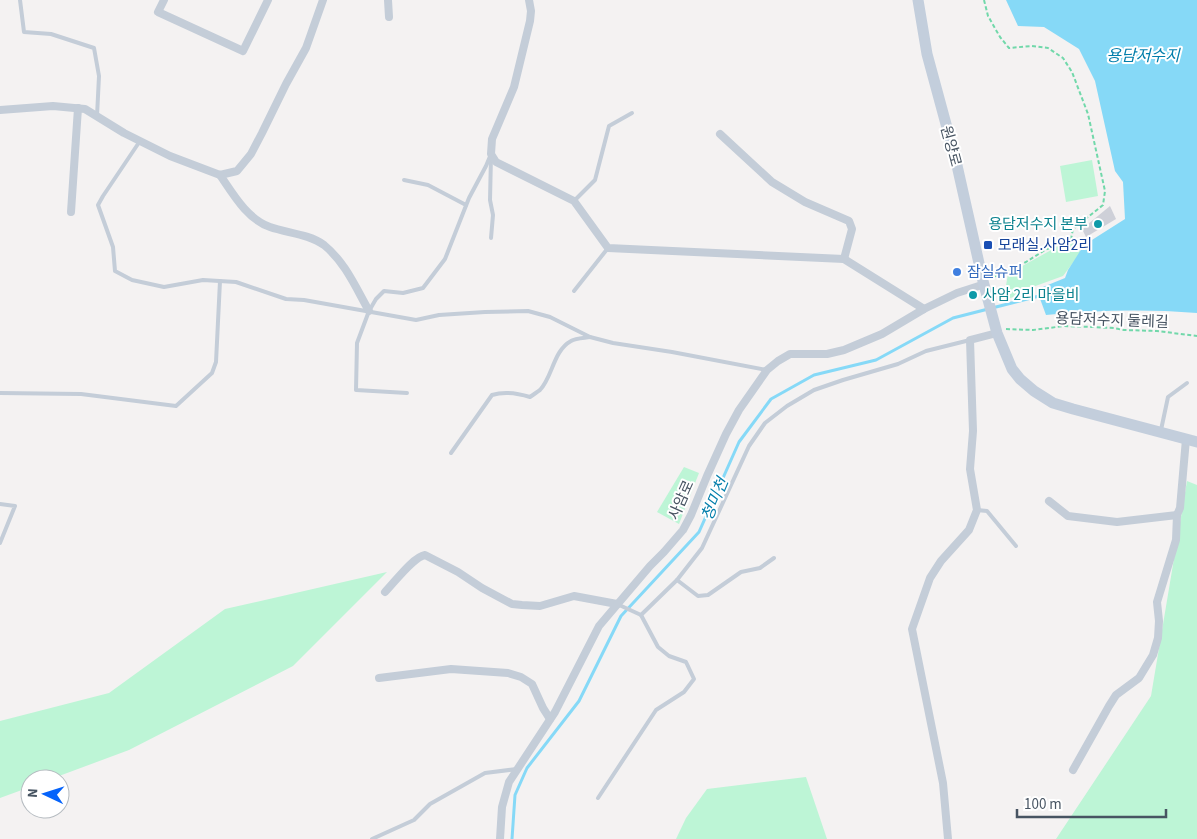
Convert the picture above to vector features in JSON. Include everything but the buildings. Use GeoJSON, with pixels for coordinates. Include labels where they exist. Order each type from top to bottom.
{"type":"FeatureCollection","features":[{"type":"Feature","properties":{"kind":"main road","name":"원양로"},"geometry":{"type":"LineString","coordinates":[[918,0],[927,54],[956,161],[996,331]]}},
{"type":"Feature","properties":{"kind":"main road"},"geometry":{"type":"LineString","coordinates":[[996,331],[1012,369],[1034,391],[1053,403],[1192,440]]}},
{"type":"Feature","properties":{"kind":"street"},"geometry":{"type":"LineString","coordinates":[[164,0],[158,12],[243,51],[268,0]]}},
{"type":"Feature","properties":{"kind":"street"},"geometry":{"type":"LineString","coordinates":[[0,110],[53,106],[85,109],[124,133],[170,156],[220,175],[237,171],[251,154],[306,48],[323,0]]}},
{"type":"Feature","properties":{"kind":"street"},"geometry":{"type":"LineString","coordinates":[[388,0],[389,17]]}},
{"type":"Feature","properties":{"kind":"street"},"geometry":{"type":"LineString","coordinates":[[529,0],[530,21],[514,87],[492,138],[491,154],[496,162],[574,201],[608,248],[844,259],[924,309]]}},
{"type":"Feature","properties":{"kind":"street"},"geometry":{"type":"LineString","coordinates":[[71,212],[78,108]]}},
{"type":"Feature","properties":{"kind":"street"},"geometry":{"type":"LineString","coordinates":[[720,134],[772,182],[805,202],[849,221],[852,229],[844,259]]}},
{"type":"Feature","properties":{"kind":"street"},"geometry":{"type":"LineString","coordinates":[[220,175],[252,217],[268,226],[311,238],[323,245],[341,262],[369,311]]}},
{"type":"Feature","properties":{"kind":"street","name":"사암로"},"geometry":{"type":"LineString","coordinates":[[500,839],[502,806],[509,782],[550,719],[599,626],[683,530],[726,434],[739,410],[768,370],[790,354],[828,354],[850,347],[882,334],[924,309],[984,285]]}},
{"type":"Feature","properties":{"kind":"street"},"geometry":{"type":"LineString","coordinates":[[948,839],[944,783],[912,629],[930,578],[941,561],[969,530],[977,510],[970,469],[973,423],[970,340],[996,331]]}},
{"type":"Feature","properties":{"kind":"street"},"geometry":{"type":"LineString","coordinates":[[1073,770],[1116,695],[1139,678],[1153,655],[1158,638],[1157,602],[1176,540],[1177,515],[1180,508],[1192,440]]}},
{"type":"Feature","properties":{"kind":"street"},"geometry":{"type":"LineString","coordinates":[[1049,501],[1068,516],[1107,521],[1117,522],[1177,515]]}},
{"type":"Feature","properties":{"kind":"street"},"geometry":{"type":"LineString","coordinates":[[385,592],[414,560],[425,555],[512,604],[540,606],[574,596],[618,604]]}},
{"type":"Feature","properties":{"kind":"street"},"geometry":{"type":"LineString","coordinates":[[379,678],[452,670],[508,673],[521,677],[532,684],[550,719]]}},
{"type":"Feature","properties":{"kind":"lane"},"geometry":{"type":"LineString","coordinates":[[20,0],[24,32],[51,34],[94,48],[99,76],[97,116]]}},
{"type":"Feature","properties":{"kind":"lane"},"geometry":{"type":"LineString","coordinates":[[574,201],[595,180],[609,126],[632,114]]}},
{"type":"Feature","properties":{"kind":"lane"},"geometry":{"type":"LineString","coordinates":[[140,141],[98,206],[113,247],[115,271],[132,280],[164,287],[203,280],[236,282],[286,299],[304,300],[416,320],[485,312],[528,311],[550,317],[590,337],[613,343],[768,370]]}},
{"type":"Feature","properties":{"kind":"lane"},"geometry":{"type":"LineString","coordinates":[[407,393],[356,390],[358,343],[369,311],[376,299],[384,291],[403,293],[422,288],[445,259],[466,205],[491,154]]}},
{"type":"Feature","properties":{"kind":"lane"},"geometry":{"type":"LineString","coordinates":[[491,154],[491,238]]}},
{"type":"Feature","properties":{"kind":"lane"},"geometry":{"type":"LineString","coordinates":[[404,180],[428,185],[466,205]]}},
{"type":"Feature","properties":{"kind":"lane"},"geometry":{"type":"LineString","coordinates":[[574,291],[608,248]]}},
{"type":"Feature","properties":{"kind":"lane"},"geometry":{"type":"LineString","coordinates":[[0,393],[81,394],[176,406],[212,373],[216,362],[220,281]]}},
{"type":"Feature","properties":{"kind":"lane"},"geometry":{"type":"LineString","coordinates":[[451,452],[492,395],[514,392],[530,397],[540,390],[562,350],[572,340],[590,337]]}},
{"type":"Feature","properties":{"kind":"lane"},"geometry":{"type":"LineString","coordinates":[[641,615],[677,580],[702,548],[749,446],[765,423],[787,406],[814,390],[898,364],[926,351],[970,340]]}},
{"type":"Feature","properties":{"kind":"lane"},"geometry":{"type":"LineString","coordinates":[[1160,432],[1168,397],[1187,383]]}},
{"type":"Feature","properties":{"kind":"lane"},"geometry":{"type":"LineString","coordinates":[[0,504],[14,506],[0,543]]}},
{"type":"Feature","properties":{"kind":"lane"},"geometry":{"type":"LineString","coordinates":[[977,510],[987,511],[1016,546]]}},
{"type":"Feature","properties":{"kind":"lane"},"geometry":{"type":"LineString","coordinates":[[677,580],[698,596],[708,595],[741,572],[760,568],[774,558]]}},
{"type":"Feature","properties":{"kind":"lane"},"geometry":{"type":"LineString","coordinates":[[598,798],[656,710],[684,692],[694,679],[686,662],[669,656],[658,647],[641,615],[618,604]]}},
{"type":"Feature","properties":{"kind":"lane"},"geometry":{"type":"LineString","coordinates":[[372,839],[414,820],[430,804],[485,773],[517,769]]}},
{"type":"Feature","properties":{"kind":"path"},"geometry":{"type":"LineString","coordinates":[[984,0],[988,16],[1008,48],[1032,46],[1048,48],[1063,58],[1072,72],[1088,114],[1105,192],[1103,205],[1074,229],[1071,239],[1045,250],[984,285]]}},
{"type":"Feature","properties":{"kind":"path","name":"용담저수지 둘레길"},"geometry":{"type":"LineString","coordinates":[[996,331],[1033,330],[1064,326],[1157,331],[1197,336]]}},
{"type":"Feature","properties":{"kind":"green space"},"geometry":{"type":"Polygon","coordinates":[[[1092,160],[1098,196],[1066,202],[1060,166],[1092,160]]]}},
{"type":"Feature","properties":{"kind":"green space"},"geometry":{"type":"Polygon","coordinates":[[[1071,239],[1081,252],[1063,276],[1021,291],[1018,296],[1010,298],[1005,291],[1008,274],[1071,239]]]}},
{"type":"Feature","properties":{"kind":"green space"},"geometry":{"type":"Polygon","coordinates":[[[684,467],[699,473],[679,524],[657,512],[684,467]]]}},
{"type":"Feature","properties":{"kind":"green space"},"geometry":{"type":"Polygon","coordinates":[[[1187,481],[1197,485],[1197,839],[1056,839],[1151,696],[1187,481]]]}},
{"type":"Feature","properties":{"kind":"green space"},"geometry":{"type":"Polygon","coordinates":[[[387,572],[293,666],[129,750],[70,772],[70,769],[20,769],[20,791],[0,798],[0,721],[109,693],[225,609],[387,572]]]}},
{"type":"Feature","properties":{"kind":"green space"},"geometry":{"type":"Polygon","coordinates":[[[806,777],[827,839],[676,839],[686,818],[707,789],[806,777]]]}},
{"type":"Feature","properties":{"kind":"water","name":"용담저수지"},"geometry":{"type":"Polygon","coordinates":[[[1006,0],[1197,0],[1197,313],[1122,311],[1046,315],[1038,289],[1065,278],[1084,245],[1125,219],[1123,182],[1115,171],[1095,81],[1079,49],[1044,27],[1018,26],[1006,0]]]}},
{"type":"Feature","properties":{"kind":"waterway","name":"청미천"},"geometry":{"type":"LineString","coordinates":[[512,839],[515,795],[527,768],[579,701],[621,616],[699,532],[739,442],[771,399],[814,375],[876,360],[953,318],[1039,296]]}},
{"type":"Feature","properties":{"kind":"place","name":"용담저수지 본부"},"geometry":{"type":"Point","coordinates":[1098,224]}},
{"type":"Feature","properties":{"kind":"place","name":"모래실.사암2리"},"geometry":{"type":"Point","coordinates":[988,245]}},
{"type":"Feature","properties":{"kind":"place","name":"잠실슈퍼"},"geometry":{"type":"Point","coordinates":[957,272]}},
{"type":"Feature","properties":{"kind":"place","name":"사암 2리 마을비"},"geometry":{"type":"Point","coordinates":[973,295]}}]}
